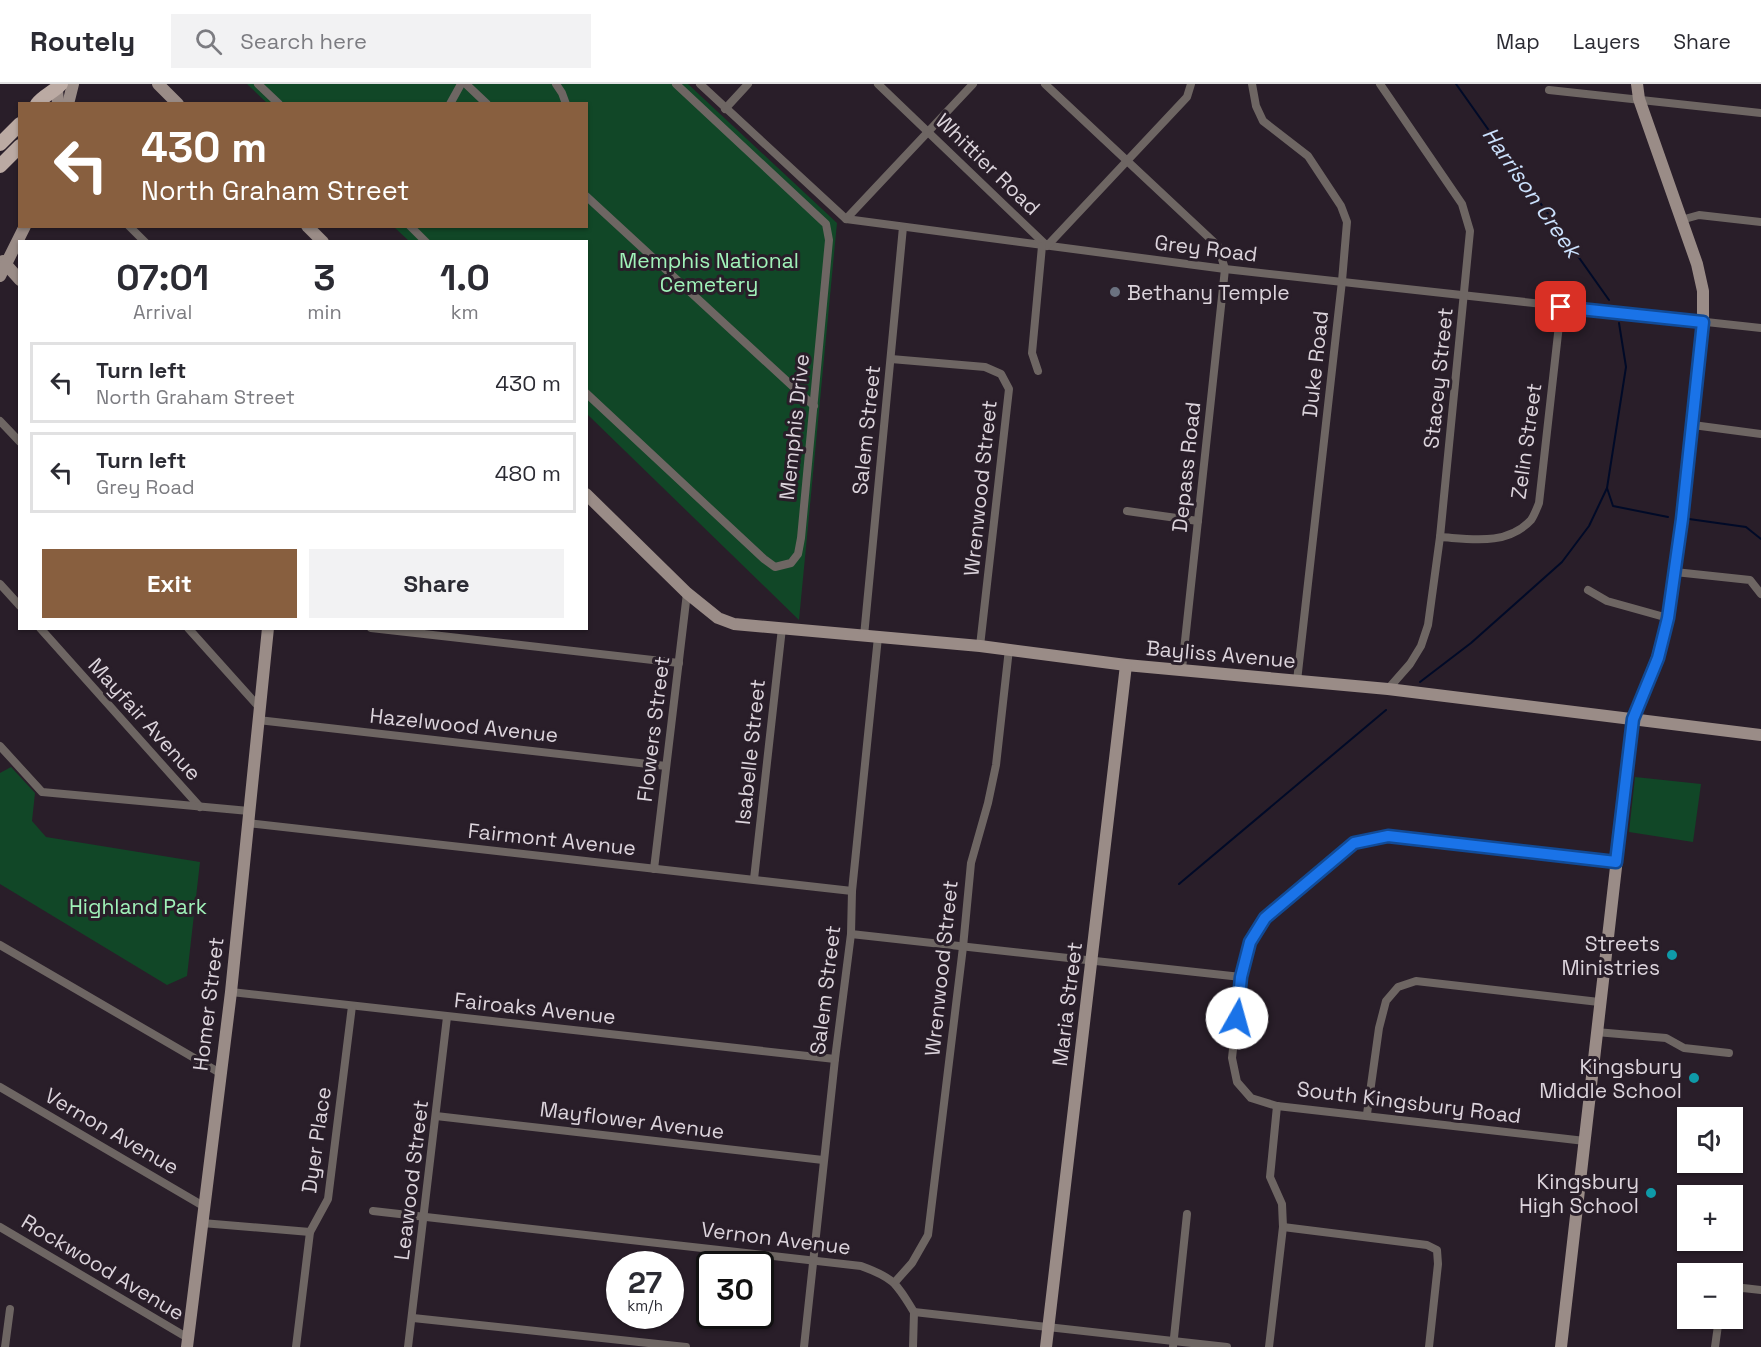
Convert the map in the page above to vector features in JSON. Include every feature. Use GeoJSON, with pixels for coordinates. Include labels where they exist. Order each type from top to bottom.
{"type":"FeatureCollection","features":[{"type":"Feature","properties":{"kind":"main road"},"geometry":{"type":"LineString","coordinates":[[39,102],[44,95],[59,87]]}},
{"type":"Feature","properties":{"kind":"main road"},"geometry":{"type":"LineString","coordinates":[[53,102],[59,87]]}},
{"type":"Feature","properties":{"kind":"main road"},"geometry":{"type":"LineString","coordinates":[[0,144],[18,126]]}},
{"type":"Feature","properties":{"kind":"main road"},"geometry":{"type":"LineString","coordinates":[[0,166],[18,148]]}},
{"type":"Feature","properties":{"kind":"street"},"geometry":{"type":"LineString","coordinates":[[68,102],[73,84]]}},
{"type":"Feature","properties":{"kind":"street"},"geometry":{"type":"LineString","coordinates":[[158,84],[176,102]]}},
{"type":"Feature","properties":{"kind":"street"},"geometry":{"type":"LineString","coordinates":[[258,84],[277,102]]}},
{"type":"Feature","properties":{"kind":"street"},"geometry":{"type":"LineString","coordinates":[[451,102],[460,84]]}},
{"type":"Feature","properties":{"kind":"street"},"geometry":{"type":"LineString","coordinates":[[466,84],[485,102]]}},
{"type":"Feature","properties":{"kind":"street"},"geometry":{"type":"LineString","coordinates":[[556,84],[565,102]]}},
{"type":"Feature","properties":{"kind":"street","name":"Memphis Drive"},"geometry":{"type":"LineString","coordinates":[[588,395],[764,559],[775,567],[791,563],[798,554],[814,406],[829,240],[826,224],[676,84]]}},
{"type":"Feature","properties":{"kind":"street"},"geometry":{"type":"LineString","coordinates":[[699,84],[846,219],[973,84]]}},
{"type":"Feature","properties":{"kind":"street"},"geometry":{"type":"LineString","coordinates":[[725,109],[748,84]]}},
{"type":"Feature","properties":{"kind":"street","name":"Whittier Road"},"geometry":{"type":"LineString","coordinates":[[878,84],[928,130],[1044,246]]}},
{"type":"Feature","properties":{"kind":"street"},"geometry":{"type":"LineString","coordinates":[[1045,84],[1218,246],[1225,269]]}},
{"type":"Feature","properties":{"kind":"street"},"geometry":{"type":"LineString","coordinates":[[1038,371],[1032,353],[1044,246],[1187,97],[1191,84]]}},
{"type":"Feature","properties":{"kind":"street","name":"Duke Road"},"geometry":{"type":"LineString","coordinates":[[1252,84],[1256,106],[1263,121],[1308,156],[1341,206],[1347,222],[1297,681]]}},
{"type":"Feature","properties":{"kind":"street","name":"Stacey Street"},"geometry":{"type":"LineString","coordinates":[[1380,84],[1462,204],[1470,231],[1440,537],[1428,625],[1421,646],[1410,664],[1388,689]]}},
{"type":"Feature","properties":{"kind":"street"},"geometry":{"type":"LineString","coordinates":[[1562,1347],[1599,1002],[1633,719],[1658,658],[1668,618],[1676,572],[1703,322],[1703,291],[1697,264],[1639,99],[1637,84]]}},
{"type":"Feature","properties":{"kind":"street"},"geometry":{"type":"LineString","coordinates":[[58,102],[59,87]]}},
{"type":"Feature","properties":{"kind":"street"},"geometry":{"type":"LineString","coordinates":[[1549,90],[1761,113]]}},
{"type":"Feature","properties":{"kind":"street"},"geometry":{"type":"LineString","coordinates":[[588,198],[814,406]]}},
{"type":"Feature","properties":{"kind":"street"},"geometry":{"type":"LineString","coordinates":[[1681,220],[1699,215],[1761,222]]}},
{"type":"Feature","properties":{"kind":"street","name":"Grey Road"},"geometry":{"type":"LineString","coordinates":[[846,219],[1225,269],[1761,328]]}},
{"type":"Feature","properties":{"kind":"street","name":"Salem Street"},"geometry":{"type":"LineString","coordinates":[[864,636],[903,227]]}},
{"type":"Feature","properties":{"kind":"street"},"geometry":{"type":"LineString","coordinates":[[18,278],[2,266],[24,228]]}},
{"type":"Feature","properties":{"kind":"street"},"geometry":{"type":"LineString","coordinates":[[131,228],[143,240]]}},
{"type":"Feature","properties":{"kind":"street"},"geometry":{"type":"LineString","coordinates":[[309,228],[321,240]]}},
{"type":"Feature","properties":{"kind":"street"},"geometry":{"type":"LineString","coordinates":[[412,228],[424,240]]}},
{"type":"Feature","properties":{"kind":"street","name":"Depass Road"},"geometry":{"type":"LineString","coordinates":[[1182,669],[1225,269]]}},
{"type":"Feature","properties":{"kind":"street","name":"Zelin Street"},"geometry":{"type":"LineString","coordinates":[[1440,537],[1491,540],[1511,534],[1531,520],[1539,503],[1561,307]]}},
{"type":"Feature","properties":{"kind":"street","name":"Wrenwood Street"},"geometry":{"type":"LineString","coordinates":[[891,359],[985,367],[1001,374],[1009,389],[980,646]]}},
{"type":"Feature","properties":{"kind":"street"},"geometry":{"type":"LineString","coordinates":[[0,421],[18,440]]}},
{"type":"Feature","properties":{"kind":"street"},"geometry":{"type":"LineString","coordinates":[[1693,425],[1761,434]]}},
{"type":"Feature","properties":{"kind":"street","name":"Bayliss Avenue"},"geometry":{"type":"LineString","coordinates":[[588,496],[687,593],[718,618],[734,624],[980,646],[1126,665],[1388,689],[1761,735]]}},
{"type":"Feature","properties":{"kind":"street"},"geometry":{"type":"LineString","coordinates":[[1126,511],[1198,521]]}},
{"type":"Feature","properties":{"kind":"street"},"geometry":{"type":"LineString","coordinates":[[1676,572],[1750,580],[1761,594]]}},
{"type":"Feature","properties":{"kind":"street"},"geometry":{"type":"LineString","coordinates":[[0,584],[18,604]]}},
{"type":"Feature","properties":{"kind":"street"},"geometry":{"type":"LineString","coordinates":[[1588,590],[1607,601],[1668,618]]}},
{"type":"Feature","properties":{"kind":"street","name":"Flowers Street"},"geometry":{"type":"LineString","coordinates":[[654,869],[687,593]]}},
{"type":"Feature","properties":{"kind":"street","name":"Isabelle Street"},"geometry":{"type":"LineString","coordinates":[[754,879],[782,628]]}},
{"type":"Feature","properties":{"kind":"street","name":"Mayfair Avenue"},"geometry":{"type":"LineString","coordinates":[[42,630],[200,807]]}},
{"type":"Feature","properties":{"kind":"street"},"geometry":{"type":"LineString","coordinates":[[190,630],[259,713]]}},
{"type":"Feature","properties":{"kind":"street","name":"Homer Street"},"geometry":{"type":"LineString","coordinates":[[188,1342],[231,992],[268,630]]}},
{"type":"Feature","properties":{"kind":"street"},"geometry":{"type":"LineString","coordinates":[[389,630],[679,663]]}},
{"type":"Feature","properties":{"kind":"street","name":"Salem Street"},"geometry":{"type":"LineString","coordinates":[[804,1347],[823,1160],[851,934],[852,891],[879,637]]}},
{"type":"Feature","properties":{"kind":"street","name":"Wrenwood Street"},"geometry":{"type":"LineString","coordinates":[[895,1282],[912,1263],[928,1236],[971,863],[996,765],[1009,649]]}},
{"type":"Feature","properties":{"kind":"street","name":"Maria Street"},"geometry":{"type":"LineString","coordinates":[[1046,1347],[1126,665]]}},
{"type":"Feature","properties":{"kind":"street","name":"Hazelwood Avenue"},"geometry":{"type":"LineString","coordinates":[[259,713],[666,766]]}},
{"type":"Feature","properties":{"kind":"street","name":"Fairmont Avenue"},"geometry":{"type":"LineString","coordinates":[[0,746],[42,792],[200,807],[248,817],[654,869],[852,891]]}},
{"type":"Feature","properties":{"kind":"street"},"geometry":{"type":"LineString","coordinates":[[851,934],[1241,977],[1250,942],[1265,918],[1354,843],[1388,836],[1616,862]]}},
{"type":"Feature","properties":{"kind":"street"},"geometry":{"type":"LineString","coordinates":[[0,945],[220,1074]]}},
{"type":"Feature","properties":{"kind":"street","name":"South Kingsbury Road"},"geometry":{"type":"LineString","coordinates":[[1241,977],[1232,1058],[1237,1081],[1251,1098],[1276,1106],[1367,1114],[1585,1141]]}},
{"type":"Feature","properties":{"kind":"street"},"geometry":{"type":"LineString","coordinates":[[1367,1114],[1379,1028],[1386,1001],[1398,987],[1416,981],[1599,1002]]}},
{"type":"Feature","properties":{"kind":"street","name":"Fairoaks Avenue"},"geometry":{"type":"LineString","coordinates":[[231,992],[835,1059]]}},
{"type":"Feature","properties":{"kind":"street","name":"Dyer Place"},"geometry":{"type":"LineString","coordinates":[[296,1347],[310,1232],[328,1200],[352,1006]]}},
{"type":"Feature","properties":{"kind":"street","name":"Leawood Street"},"geometry":{"type":"LineString","coordinates":[[408,1347],[447,1017]]}},
{"type":"Feature","properties":{"kind":"street"},"geometry":{"type":"LineString","coordinates":[[1596,1032],[1666,1038],[1684,1048],[1729,1053]]}},
{"type":"Feature","properties":{"kind":"street","name":"Vernon Avenue"},"geometry":{"type":"LineString","coordinates":[[0,1086],[205,1207]]}},
{"type":"Feature","properties":{"kind":"street"},"geometry":{"type":"LineString","coordinates":[[1269,1347],[1283,1227],[1282,1204],[1270,1177],[1276,1106]]}},
{"type":"Feature","properties":{"kind":"street","name":"Mayflower Avenue"},"geometry":{"type":"LineString","coordinates":[[436,1116],[823,1160]]}},
{"type":"Feature","properties":{"kind":"street","name":"Vernon Avenue"},"geometry":{"type":"LineString","coordinates":[[373,1210],[861,1266],[881,1273],[895,1282]]}},
{"type":"Feature","properties":{"kind":"street"},"geometry":{"type":"LineString","coordinates":[[1173,1344],[1187,1214]]}},
{"type":"Feature","properties":{"kind":"street"},"geometry":{"type":"LineString","coordinates":[[202,1223],[310,1232]]}},
{"type":"Feature","properties":{"kind":"street","name":"Rockwood Avenue"},"geometry":{"type":"LineString","coordinates":[[0,1227],[188,1342]]}},
{"type":"Feature","properties":{"kind":"street"},"geometry":{"type":"LineString","coordinates":[[1283,1227],[1427,1245],[1437,1250],[1438,1264],[1429,1347]]}},
{"type":"Feature","properties":{"kind":"street"},"geometry":{"type":"LineString","coordinates":[[895,1282],[914,1312],[914,1347]]}},
{"type":"Feature","properties":{"kind":"street"},"geometry":{"type":"LineString","coordinates":[[1743,1288],[1761,1290]]}},
{"type":"Feature","properties":{"kind":"street"},"geometry":{"type":"LineString","coordinates":[[5,1347],[10,1309]]}},
{"type":"Feature","properties":{"kind":"street"},"geometry":{"type":"LineString","coordinates":[[914,1312],[1173,1344],[1227,1347]]}},
{"type":"Feature","properties":{"kind":"street"},"geometry":{"type":"LineString","coordinates":[[413,1318],[686,1347]]}},
{"type":"Feature","properties":{"kind":"street"},"geometry":{"type":"LineString","coordinates":[[1715,1347],[1717,1329]]}},
{"type":"Feature","properties":{"kind":"green space","name":"Memphis National Cemetery"},"geometry":{"type":"Polygon","coordinates":[[[247,84],[688,84],[837,223],[799,620],[588,415],[588,240],[408,240],[395,228],[588,228],[588,102],[266,102],[247,84]]]}},
{"type":"Feature","properties":{"kind":"green space","name":"Highland Park"},"geometry":{"type":"Polygon","coordinates":[[[11,767],[35,793],[32,821],[46,837],[200,862],[187,976],[167,985],[0,884],[0,773],[11,767]]]}},
{"type":"Feature","properties":{"kind":"green space"},"geometry":{"type":"Polygon","coordinates":[[[1635,777],[1701,784],[1693,842],[1629,832],[1635,777]]]}},
{"type":"Feature","properties":{"kind":"waterway","name":"Harrison Creek"},"geometry":{"type":"LineString","coordinates":[[1456,84],[1609,300]]}},
{"type":"Feature","properties":{"kind":"waterway","name":"Harrison Creek"},"geometry":{"type":"LineString","coordinates":[[1619,323],[1626,367],[1607,488],[1613,506],[1668,517]]}},
{"type":"Feature","properties":{"kind":"waterway"},"geometry":{"type":"LineString","coordinates":[[1420,682],[1471,643],[1562,562],[1589,526],[1607,488]]}},
{"type":"Feature","properties":{"kind":"waterway","name":"Harrison Creek"},"geometry":{"type":"LineString","coordinates":[[1689,519],[1746,527],[1761,539]]}},
{"type":"Feature","properties":{"kind":"waterway"},"geometry":{"type":"LineString","coordinates":[[1179,884],[1386,710]]}},
{"type":"Feature","properties":{"kind":"place","name":"Bethany Temple"},"geometry":{"type":"Point","coordinates":[1115,292]}},
{"type":"Feature","properties":{"kind":"place","name":"Streets Ministries"},"geometry":{"type":"Point","coordinates":[1672,955]}},
{"type":"Feature","properties":{"kind":"place","name":"Kingsbury Middle School"},"geometry":{"type":"Point","coordinates":[1694,1078]}},
{"type":"Feature","properties":{"kind":"place","name":"Kingsbury High School"},"geometry":{"type":"Point","coordinates":[1651,1193]}},
{"type":"Feature","properties":{"kind":"route"},"geometry":{"type":"LineString","coordinates":[[1237,1018],[1241,977],[1250,942],[1265,918],[1354,843],[1388,836],[1616,862],[1633,719],[1642,692],[1658,658],[1676,572],[1703,322],[1561,307]]}}]}
